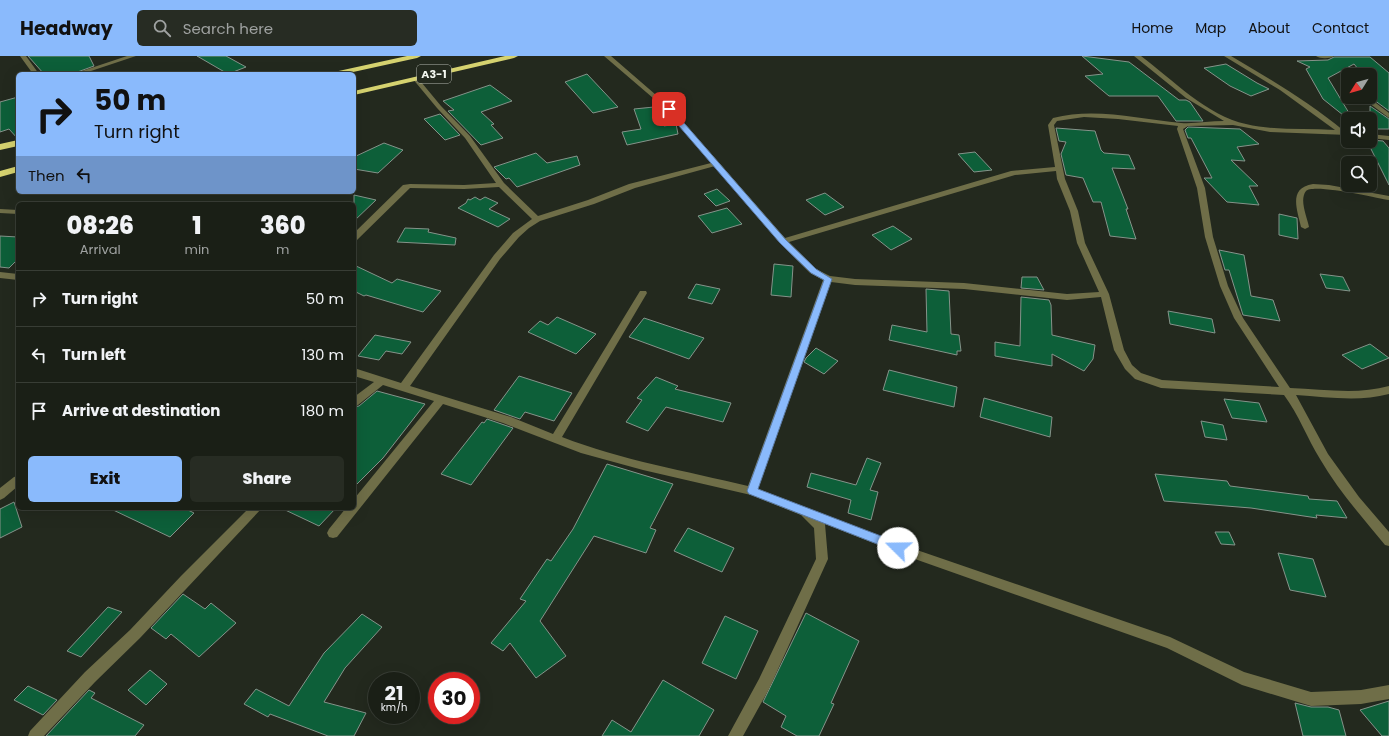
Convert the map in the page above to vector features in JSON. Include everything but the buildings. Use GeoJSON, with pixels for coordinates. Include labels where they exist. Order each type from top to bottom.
{"type":"FeatureCollection","features":[{"type":"Feature","properties":{"kind":"highway","name":"A3-1"},"geometry":{"type":"LineString","coordinates":[[343,72],[417,56]]}},
{"type":"Feature","properties":{"kind":"highway","name":"A3-1"},"geometry":{"type":"LineString","coordinates":[[356,93],[514,56]]}},
{"type":"Feature","properties":{"kind":"highway"},"geometry":{"type":"LineString","coordinates":[[0,147],[16,143]]}},
{"type":"Feature","properties":{"kind":"highway"},"geometry":{"type":"LineString","coordinates":[[0,174],[16,170]]}},
{"type":"Feature","properties":{"kind":"street"},"geometry":{"type":"LineString","coordinates":[[23,56],[35,72]]}},
{"type":"Feature","properties":{"kind":"street"},"geometry":{"type":"LineString","coordinates":[[82,72],[133,56]]}},
{"type":"Feature","properties":{"kind":"street"},"geometry":{"type":"LineString","coordinates":[[608,56],[669,109],[783,241],[813,271],[828,279],[855,282],[964,286],[1067,296],[1105,294]]}},
{"type":"Feature","properties":{"kind":"street"},"geometry":{"type":"LineString","coordinates":[[1137,56],[1202,105],[1233,123],[1265,129],[1341,133]]}},
{"type":"Feature","properties":{"kind":"street"},"geometry":{"type":"LineString","coordinates":[[1227,56],[1282,89],[1341,130]]}},
{"type":"Feature","properties":{"kind":"street"},"geometry":{"type":"LineString","coordinates":[[1319,56],[1331,56]]}},
{"type":"Feature","properties":{"kind":"street"},"geometry":{"type":"LineString","coordinates":[[415,78],[439,107],[468,137],[501,184],[536,219]]}},
{"type":"Feature","properties":{"kind":"street"},"geometry":{"type":"LineString","coordinates":[[1373,104],[1389,116]]}},
{"type":"Feature","properties":{"kind":"street"},"geometry":{"type":"LineString","coordinates":[[1233,123],[1195,123],[1183,125],[1156,121],[1085,115],[1055,118],[1051,125],[1061,179],[1074,211],[1081,243],[1105,294],[1119,350],[1128,368],[1138,376],[1161,384],[1356,395],[1375,394],[1389,390]]}},
{"type":"Feature","properties":{"kind":"street"},"geometry":{"type":"LineString","coordinates":[[1183,125],[1180,129],[1201,188],[1209,237],[1224,286],[1239,318],[1272,370],[1295,402],[1324,457],[1354,500],[1389,541]]}},
{"type":"Feature","properties":{"kind":"street"},"geometry":{"type":"LineString","coordinates":[[1377,137],[1389,138]]}},
{"type":"Feature","properties":{"kind":"street"},"geometry":{"type":"LineString","coordinates":[[404,387],[493,262],[518,233],[528,224],[536,219],[591,202],[632,186],[715,164]]}},
{"type":"Feature","properties":{"kind":"street"},"geometry":{"type":"LineString","coordinates":[[783,241],[1014,173],[1059,169]]}},
{"type":"Feature","properties":{"kind":"street"},"geometry":{"type":"LineString","coordinates":[[356,236],[406,187],[464,187],[501,184]]}},
{"type":"Feature","properties":{"kind":"street"},"geometry":{"type":"LineString","coordinates":[[1305,227],[1299,199],[1303,190],[1307,187],[1329,187],[1389,198]]}},
{"type":"Feature","properties":{"kind":"street"},"geometry":{"type":"LineString","coordinates":[[0,211],[16,212]]}},
{"type":"Feature","properties":{"kind":"street"},"geometry":{"type":"LineString","coordinates":[[0,275],[16,277]]}},
{"type":"Feature","properties":{"kind":"street"},"geometry":{"type":"LineString","coordinates":[[752,491],[828,279]]}},
{"type":"Feature","properties":{"kind":"street"},"geometry":{"type":"LineString","coordinates":[[555,438],[643,292]]}},
{"type":"Feature","properties":{"kind":"street"},"geometry":{"type":"LineString","coordinates":[[356,373],[507,420],[581,449],[643,466],[752,491],[950,567],[1170,643],[1249,680],[1311,699],[1361,697],[1389,692]]}},
{"type":"Feature","properties":{"kind":"street"},"geometry":{"type":"LineString","coordinates":[[356,401],[375,387],[379,383],[378,379]]}},
{"type":"Feature","properties":{"kind":"street"},"geometry":{"type":"LineString","coordinates":[[356,505],[441,399]]}},
{"type":"Feature","properties":{"kind":"street"},"geometry":{"type":"LineString","coordinates":[[0,495],[16,482]]}},
{"type":"Feature","properties":{"kind":"street"},"geometry":{"type":"LineString","coordinates":[[35,736],[90,677],[135,634],[185,580],[254,510]]}},
{"type":"Feature","properties":{"kind":"street"},"geometry":{"type":"LineString","coordinates":[[333,533],[352,510]]}},
{"type":"Feature","properties":{"kind":"street"},"geometry":{"type":"LineString","coordinates":[[735,736],[764,684],[822,559],[820,526],[802,510]]}},
{"type":"Feature","properties":{"kind":"route"},"geometry":{"type":"LineString","coordinates":[[669,109],[783,241],[813,271],[828,279],[752,491],[898,548]]}}]}
